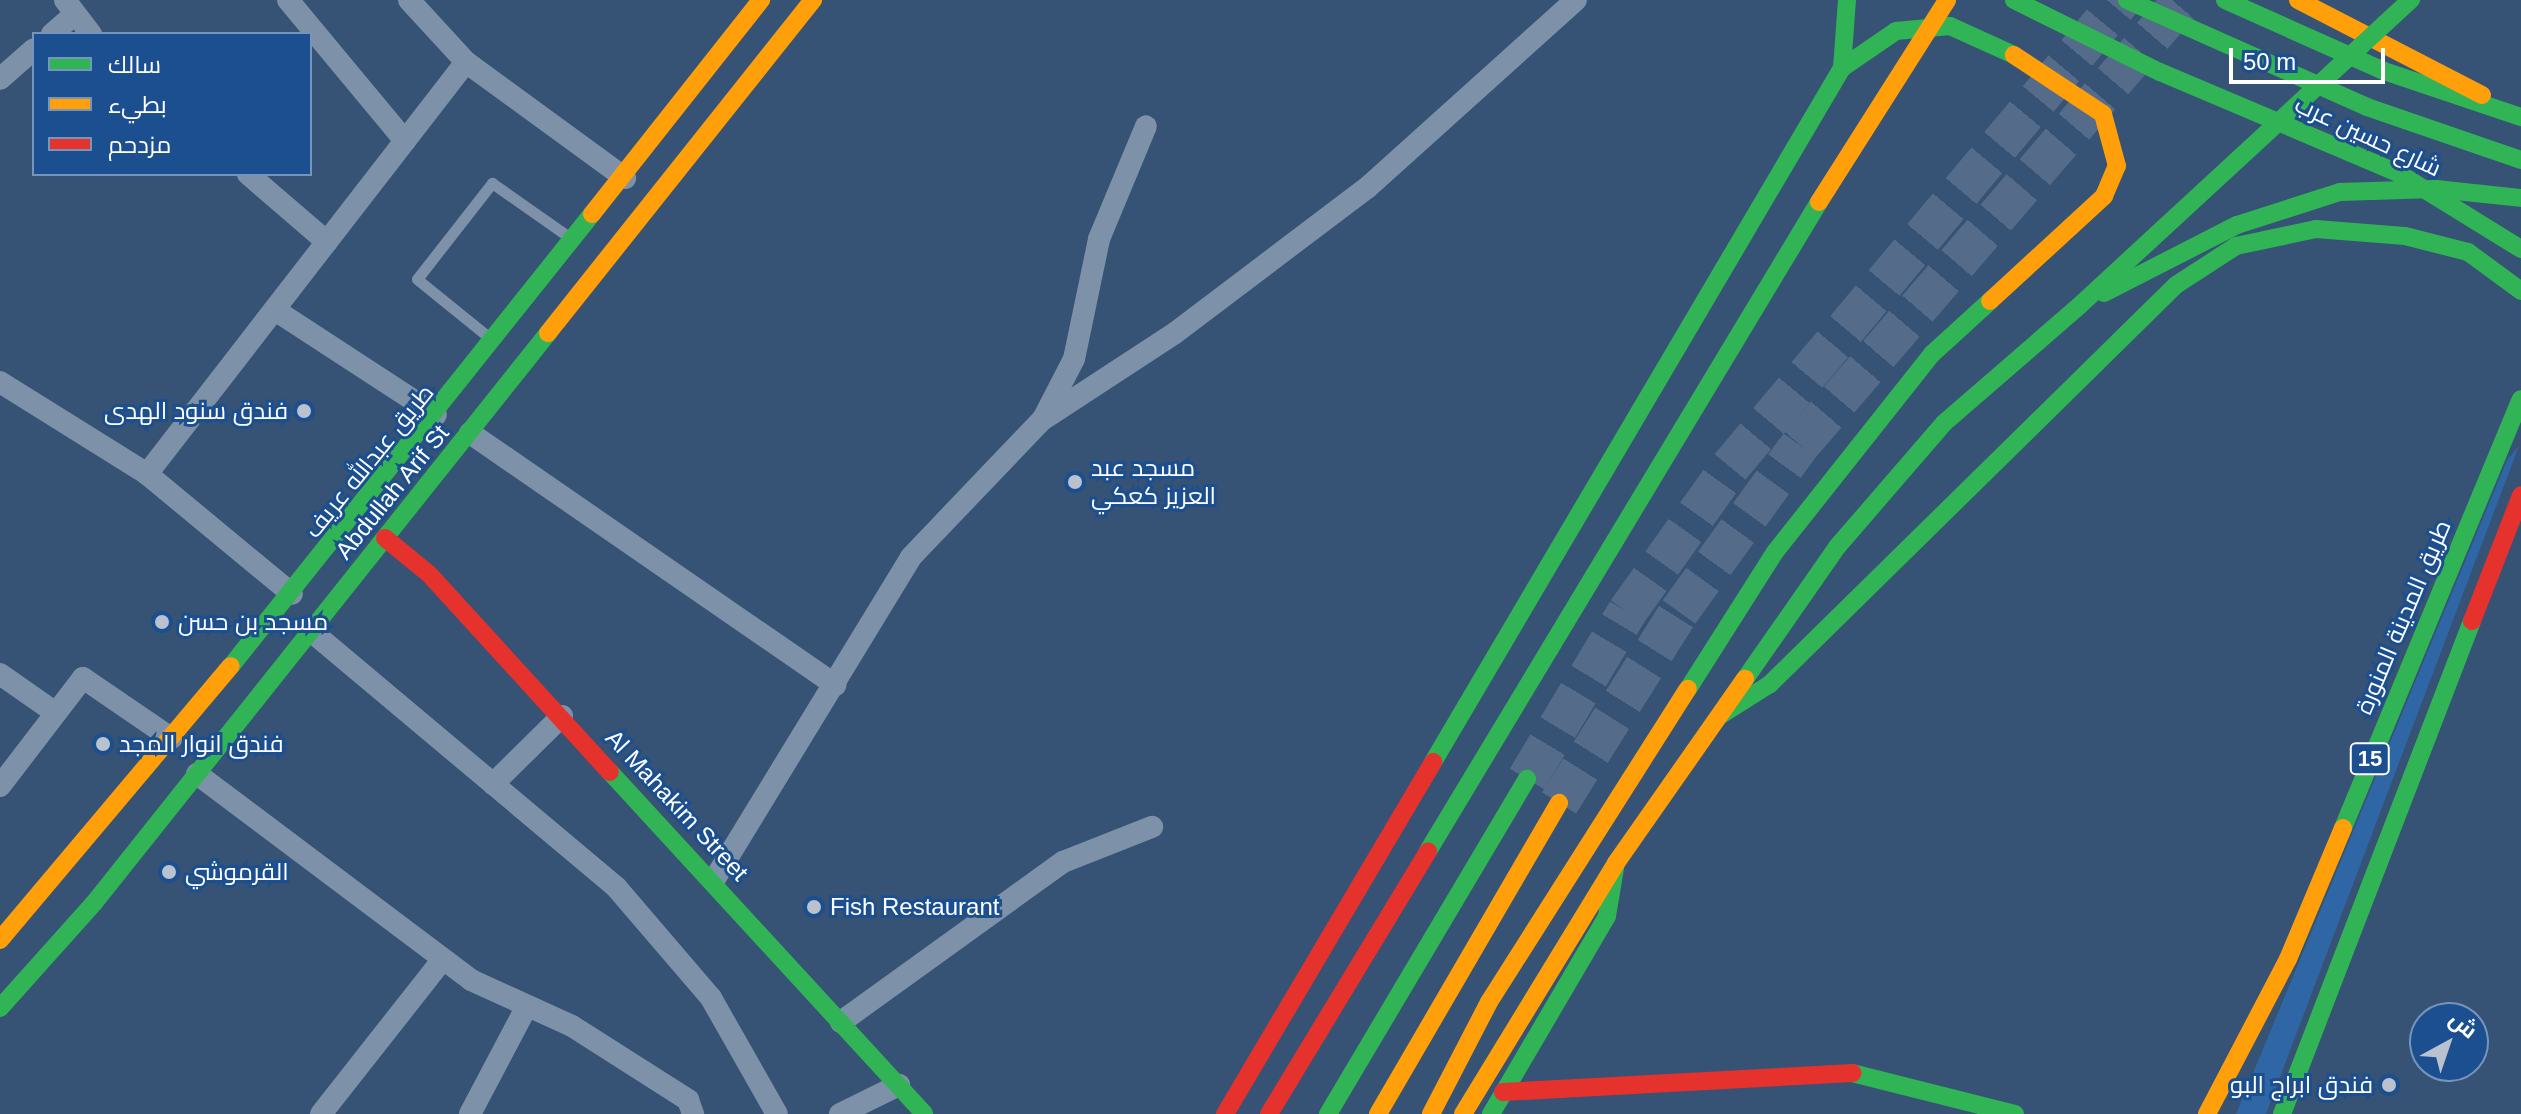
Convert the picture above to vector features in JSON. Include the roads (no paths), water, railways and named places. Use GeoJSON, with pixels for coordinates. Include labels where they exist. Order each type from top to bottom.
{"type":"FeatureCollection","features":[{"type":"Feature","properties":{"kind":"main road","name":"طريق عبدالله عريف"},"geometry":{"type":"LineString","coordinates":[[1,939],[292,594],[576,242],[761,0]]}},
{"type":"Feature","properties":{"kind":"main road","name":"Abdullah Arif St"},"geometry":{"type":"LineString","coordinates":[[0,1008],[197,774],[813,0]]}},
{"type":"Feature","properties":{"kind":"main road"},"geometry":{"type":"LineString","coordinates":[[1842,68],[1847,0]]}},
{"type":"Feature","properties":{"kind":"main road"},"geometry":{"type":"LineString","coordinates":[[1269,1114],[1819,202],[1947,0]]}},
{"type":"Feature","properties":{"kind":"main road","name":"شارع حسين عرب"},"geometry":{"type":"LineString","coordinates":[[2014,0],[2160,72],[2398,173],[2521,249]]}},
{"type":"Feature","properties":{"kind":"main road"},"geometry":{"type":"LineString","coordinates":[[2127,0],[2367,107],[2521,160]]}},
{"type":"Feature","properties":{"kind":"main road"},"geometry":{"type":"LineString","coordinates":[[2225,0],[2384,71],[2514,115]]}},
{"type":"Feature","properties":{"kind":"main road"},"geometry":{"type":"LineString","coordinates":[[2298,0],[2444,70],[2514,115]]}},
{"type":"Feature","properties":{"kind":"main road"},"geometry":{"type":"LineString","coordinates":[[1463,1114],[1616,863],[1837,547],[1944,423],[2079,306],[2411,0]]}},
{"type":"Feature","properties":{"kind":"main road"},"geometry":{"type":"LineString","coordinates":[[1225,1114],[1842,68],[1896,31],[1950,26],[2036,65],[2103,114],[2117,166],[2104,196],[1932,354],[1775,552],[1497,988],[1431,1114]]}},
{"type":"Feature","properties":{"kind":"main road"},"geometry":{"type":"LineString","coordinates":[[2079,306],[2237,225],[2340,192],[2436,189],[2521,198]]}},
{"type":"Feature","properties":{"kind":"main road"},"geometry":{"type":"LineString","coordinates":[[1719,716],[1770,684],[2176,285],[2236,246],[2316,229],[2405,236],[2468,252],[2521,291]]}},
{"type":"Feature","properties":{"kind":"main road","name":"طريق المدينة المنورة"},"geometry":{"type":"LineString","coordinates":[[2207,1114],[2288,959],[2521,399]]}},
{"type":"Feature","properties":{"kind":"main road","name":"15"},"geometry":{"type":"LineString","coordinates":[[2282,1114],[2521,495]]}},
{"type":"Feature","properties":{"kind":"main road","name":"Al Mahakim Street"},"geometry":{"type":"LineString","coordinates":[[385,538],[429,574],[562,716],[924,1114]]}},
{"type":"Feature","properties":{"kind":"main road"},"geometry":{"type":"LineString","coordinates":[[292,594],[317,624]]}},
{"type":"Feature","properties":{"kind":"main road"},"geometry":{"type":"LineString","coordinates":[[1328,1114],[1527,779]]}},
{"type":"Feature","properties":{"kind":"main road"},"geometry":{"type":"LineString","coordinates":[[1378,1114],[1559,803]]}},
{"type":"Feature","properties":{"kind":"main road"},"geometry":{"type":"LineString","coordinates":[[1491,1114],[1607,916],[1616,863]]}},
{"type":"Feature","properties":{"kind":"main road"},"geometry":{"type":"LineString","coordinates":[[1503,1092],[1850,1072],[2005,1112]]}},
{"type":"Feature","properties":{"kind":"street"},"geometry":{"type":"LineString","coordinates":[[288,0],[405,141]]}},
{"type":"Feature","properties":{"kind":"street"},"geometry":{"type":"LineString","coordinates":[[409,0],[466,62],[625,178]]}},
{"type":"Feature","properties":{"kind":"street"},"geometry":{"type":"LineString","coordinates":[[714,880],[911,557],[1042,420],[1175,333],[1367,188],[1576,0]]}},
{"type":"Feature","properties":{"kind":"street"},"geometry":{"type":"LineString","coordinates":[[53,32],[70,7],[89,32]]}},
{"type":"Feature","properties":{"kind":"street"},"geometry":{"type":"LineString","coordinates":[[0,79],[32,51]]}},
{"type":"Feature","properties":{"kind":"street"},"geometry":{"type":"LineString","coordinates":[[147,474],[466,62]]}},
{"type":"Feature","properties":{"kind":"street"},"geometry":{"type":"LineString","coordinates":[[1042,420],[1074,359],[1099,239],[1146,126]]}},
{"type":"Feature","properties":{"kind":"street"},"geometry":{"type":"LineString","coordinates":[[250,176],[327,242]]}},
{"type":"Feature","properties":{"kind":"street"},"geometry":{"type":"LineString","coordinates":[[275,310],[436,415]]}},
{"type":"Feature","properties":{"kind":"street"},"geometry":{"type":"LineString","coordinates":[[0,382],[147,474],[292,594]]}},
{"type":"Feature","properties":{"kind":"street"},"geometry":{"type":"LineString","coordinates":[[470,433],[835,685]]}},
{"type":"Feature","properties":{"kind":"street"},"geometry":{"type":"LineString","coordinates":[[317,624],[493,784],[616,887],[711,998],[777,1114]]}},
{"type":"Feature","properties":{"kind":"street"},"geometry":{"type":"LineString","coordinates":[[0,674],[56,713]]}},
{"type":"Feature","properties":{"kind":"street"},"geometry":{"type":"LineString","coordinates":[[0,786],[83,678],[171,738]]}},
{"type":"Feature","properties":{"kind":"street"},"geometry":{"type":"LineString","coordinates":[[493,784],[562,716]]}},
{"type":"Feature","properties":{"kind":"street"},"geometry":{"type":"LineString","coordinates":[[197,774],[442,960],[688,1100],[693,1114]]}},
{"type":"Feature","properties":{"kind":"street"},"geometry":{"type":"LineString","coordinates":[[841,1022],[1063,862],[1152,827]]}},
{"type":"Feature","properties":{"kind":"street"},"geometry":{"type":"LineString","coordinates":[[321,1114],[442,960]]}},
{"type":"Feature","properties":{"kind":"street"},"geometry":{"type":"LineString","coordinates":[[470,1114],[527,1006]]}},
{"type":"Feature","properties":{"kind":"street"},"geometry":{"type":"LineString","coordinates":[[840,1114],[899,1085]]}},
{"type":"Feature","properties":{"kind":"lane"},"geometry":{"type":"LineString","coordinates":[[495,343],[417,279],[492,183],[576,242]]}},
{"type":"Feature","properties":{"kind":"tunnel"},"geometry":{"type":"LineString","coordinates":[[1527,779],[1627,612],[1730,467],[2121,0]]}},
{"type":"Feature","properties":{"kind":"tunnel"},"geometry":{"type":"LineString","coordinates":[[1559,803],[1679,612],[1800,445],[2183,0]]}},
{"type":"Feature","properties":{"kind":"place","name":"فندق سنود الهدى"},"geometry":{"type":"Point","coordinates":[304,411]}},
{"type":"Feature","properties":{"kind":"place","name":"مسجد عبد العزيز كعكي"},"geometry":{"type":"Point","coordinates":[1075,482]}},
{"type":"Feature","properties":{"kind":"place","name":"مسجد بن حسن"},"geometry":{"type":"Point","coordinates":[162,622]}},
{"type":"Feature","properties":{"kind":"place","name":"فندق انوار المجد"},"geometry":{"type":"Point","coordinates":[103,744]}},
{"type":"Feature","properties":{"kind":"place","name":"القرموشي"},"geometry":{"type":"Point","coordinates":[169,872]}},
{"type":"Feature","properties":{"kind":"place","name":"Fish Restaurant"},"geometry":{"type":"Point","coordinates":[814,907]}},
{"type":"Feature","properties":{"kind":"place","name":"فندق ابراج البو"},"geometry":{"type":"Point","coordinates":[2389,1085]}}]}
